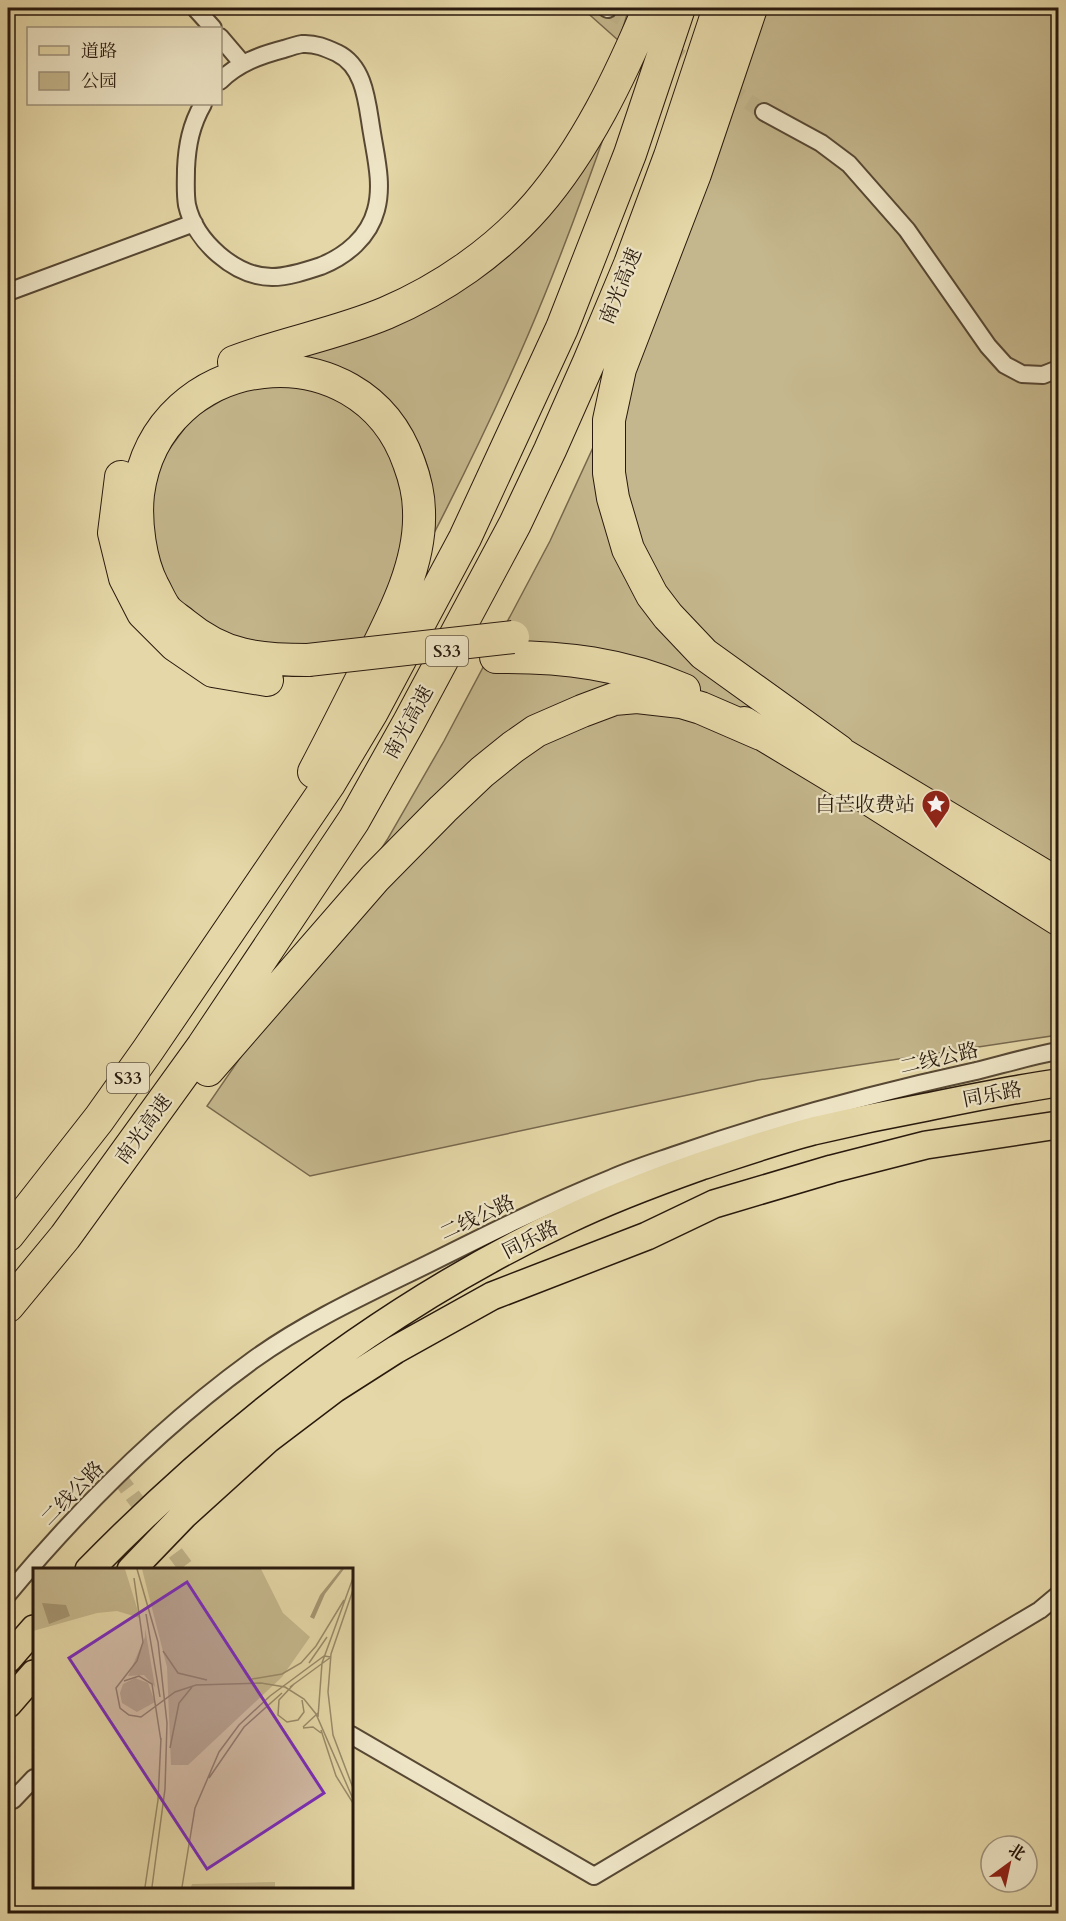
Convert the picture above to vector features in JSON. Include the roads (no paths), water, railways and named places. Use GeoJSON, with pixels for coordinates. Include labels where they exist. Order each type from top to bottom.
{"type":"FeatureCollection","features":[{"type":"Feature","properties":{"kind":"highway"},"geometry":{"type":"LineString","coordinates":[[649,8],[612,89],[562,172],[537,205],[480,258],[445,282],[386,312],[326,334],[238,360],[202,375],[175,389],[153,409],[126,459],[116,505],[114,533],[125,578],[143,613],[175,645],[213,671],[260,680],[307,670],[505,647],[547,637],[581,641],[648,656],[711,682],[839,751],[1056,883]]}},
{"type":"Feature","properties":{"kind":"highway","name":"南光高速"},"geometry":{"type":"LineString","coordinates":[[8,1235],[99,1119],[242,915],[329,784],[372,712],[465,538],[562,328],[630,154],[679,8]]}},
{"type":"Feature","properties":{"kind":"highway","name":"南光高速"},"geometry":{"type":"LineString","coordinates":[[8,1306],[65,1237],[203,1046],[354,820],[470,609],[515,524],[550,450],[626,275],[670,156],[720,8]]}},
{"type":"Feature","properties":{"kind":"highway"},"geometry":{"type":"LineString","coordinates":[[751,8],[695,174],[620,369],[609,420],[609,472],[613,498],[628,549],[652,595],[668,616],[704,654],[839,751]]}},
{"type":"Feature","properties":{"kind":"highway"},"geometry":{"type":"LineString","coordinates":[[242,915],[404,588],[413,557],[419,513],[416,483],[405,450],[390,426],[369,404],[346,388],[330,381],[293,371],[263,371],[233,377],[204,391],[182,407],[163,428],[149,453],[141,476],[136,511],[139,537],[150,579],[166,610],[199,636],[233,653],[307,670]]}},
{"type":"Feature","properties":{"kind":"highway"},"geometry":{"type":"LineString","coordinates":[[505,647],[531,657],[567,659],[635,672],[701,698],[732,714],[855,790],[1059,920]]}},
{"type":"Feature","properties":{"kind":"highway"},"geometry":{"type":"LineString","coordinates":[[65,1237],[277,988],[375,878],[443,809],[482,772],[513,747],[536,731],[582,711],[614,699],[637,697],[681,702],[701,708],[761,734]]}},
{"type":"Feature","properties":{"kind":"main road","name":"同乐路"},"geometry":{"type":"LineString","coordinates":[[91,1568],[177,1484],[243,1426],[340,1353],[417,1302],[557,1225],[646,1186],[742,1152],[811,1132],[958,1100],[1059,1083]]}},
{"type":"Feature","properties":{"kind":"main road","name":"同乐路"},"geometry":{"type":"LineString","coordinates":[[133,1568],[184,1515],[268,1439],[334,1389],[395,1350],[492,1296],[647,1236],[714,1204],[832,1169],[926,1145],[1059,1125]]}},
{"type":"Feature","properties":{"kind":"main road"},"geometry":{"type":"LineString","coordinates":[[8,1659],[33,1630]]}},
{"type":"Feature","properties":{"kind":"main road"},"geometry":{"type":"LineString","coordinates":[[8,1704],[33,1675]]}},
{"type":"Feature","properties":{"kind":"street"},"geometry":{"type":"LineString","coordinates":[[195,8],[212,27]]}},
{"type":"Feature","properties":{"kind":"street"},"geometry":{"type":"LineString","coordinates":[[222,39],[243,64]]}},
{"type":"Feature","properties":{"kind":"street"},"geometry":{"type":"LineString","coordinates":[[202,105],[195,117],[187,143],[185,188],[194,223],[204,239],[232,265],[251,274],[271,277],[291,275],[337,259],[354,246],[367,230],[376,211],[379,190],[378,170],[364,88],[356,70],[341,55],[322,46],[302,44],[262,55],[243,64],[222,80]]}},
{"type":"Feature","properties":{"kind":"street"},"geometry":{"type":"LineString","coordinates":[[764,112],[821,143],[849,164],[908,230],[988,346],[1005,365],[1022,374],[1043,375],[1059,369]]}},
{"type":"Feature","properties":{"kind":"street"},"geometry":{"type":"LineString","coordinates":[[8,292],[194,223]]}},
{"type":"Feature","properties":{"kind":"street","name":"二线公路"},"geometry":{"type":"LineString","coordinates":[[8,1594],[84,1509],[142,1453],[201,1402],[254,1359],[310,1324],[372,1291],[610,1178],[692,1149],[800,1115],[874,1095],[1059,1051]]}},
{"type":"Feature","properties":{"kind":"street"},"geometry":{"type":"LineString","coordinates":[[352,1736],[594,1876],[1030,1616],[1059,1595]]}},
{"type":"Feature","properties":{"kind":"street"},"geometry":{"type":"LineString","coordinates":[[13,1800],[33,1779]]}},
{"type":"Feature","properties":{"kind":"tunnel"},"geometry":{"type":"LineString","coordinates":[[608,9],[764,112]]}},
{"type":"Feature","properties":{"kind":"tunnel"},"geometry":{"type":"LineString","coordinates":[[118,1476],[187,1568]]}},
{"type":"Feature","properties":{"kind":"place","name":"白芒收费站"},"geometry":{"type":"Point","coordinates":[936,830]}}]}
